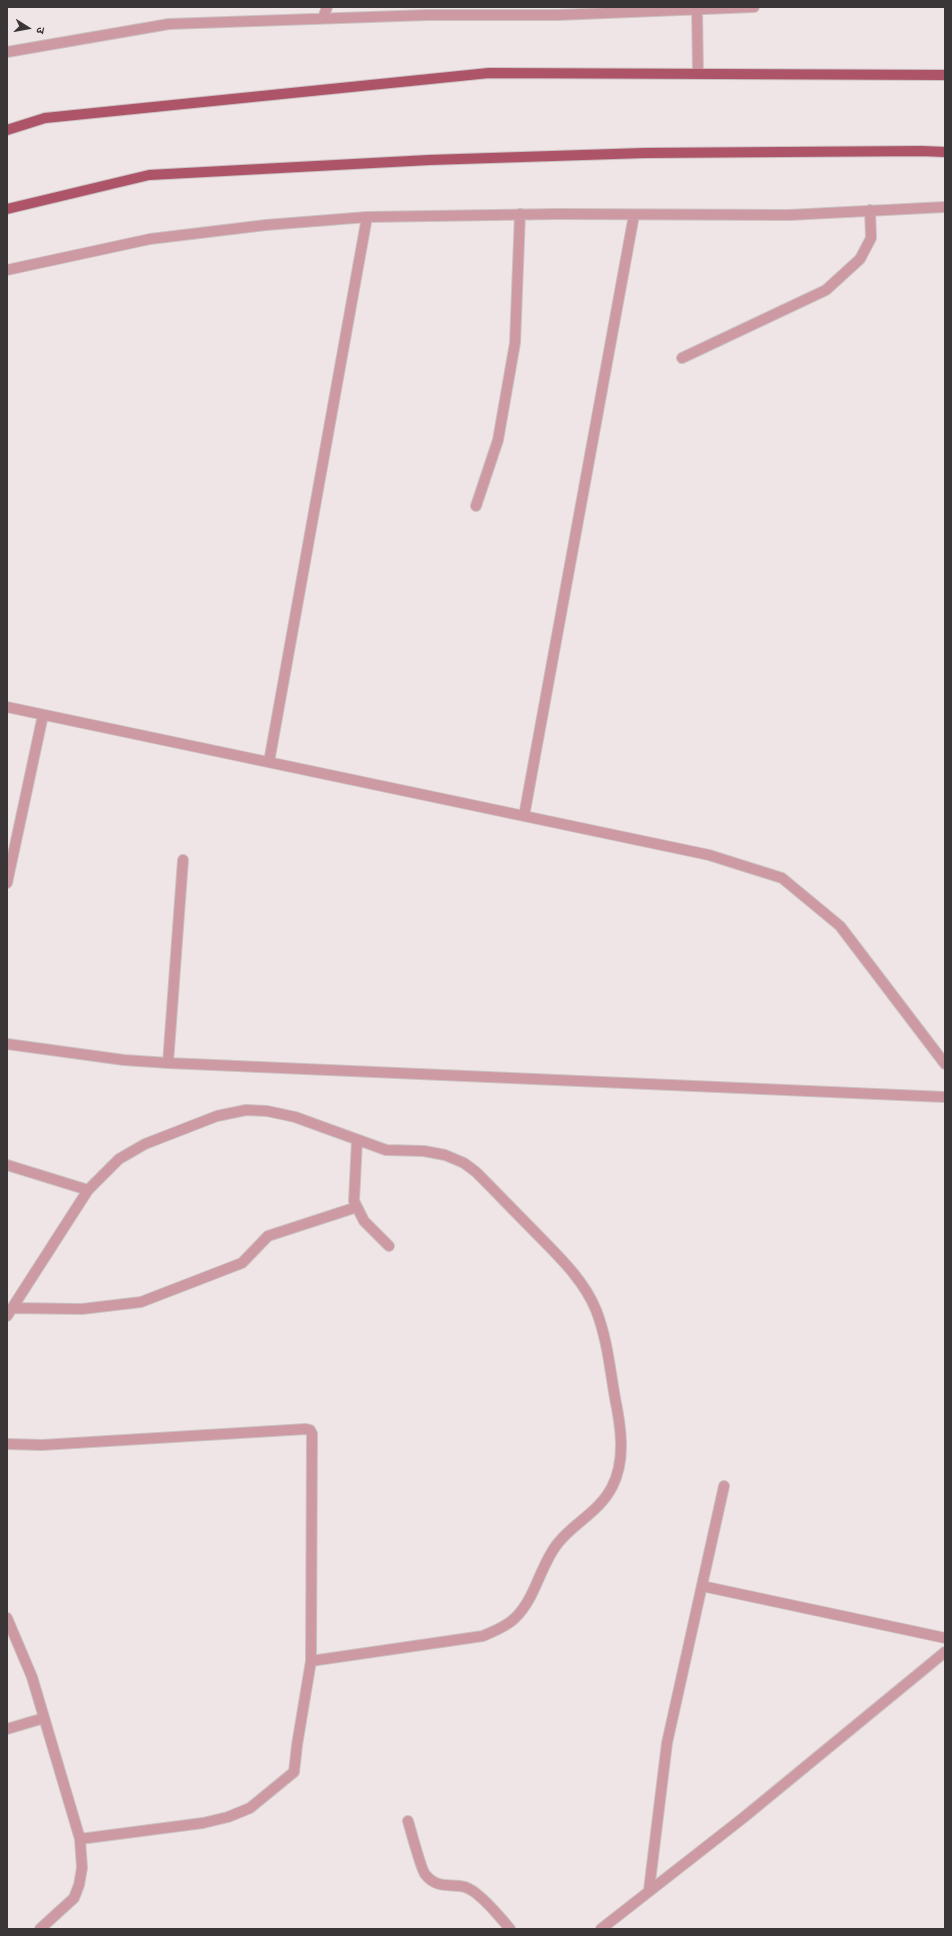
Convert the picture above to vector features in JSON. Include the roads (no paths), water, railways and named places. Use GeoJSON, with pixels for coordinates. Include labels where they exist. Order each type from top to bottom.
{"type":"FeatureCollection","features":[{"type":"Feature","properties":{"kind":"main road"},"geometry":{"type":"LineString","coordinates":[[7,130],[45,118],[489,72],[945,74]]}},
{"type":"Feature","properties":{"kind":"main road"},"geometry":{"type":"LineString","coordinates":[[7,209],[149,175],[429,160],[637,154],[913,151],[945,152]]}},
{"type":"Feature","properties":{"kind":"street"},"geometry":{"type":"LineString","coordinates":[[323,18],[327,7]]}},
{"type":"Feature","properties":{"kind":"street"},"geometry":{"type":"LineString","coordinates":[[7,52],[169,24],[428,14],[558,15],[754,7]]}},
{"type":"Feature","properties":{"kind":"street"},"geometry":{"type":"LineString","coordinates":[[697,9],[698,73]]}},
{"type":"Feature","properties":{"kind":"street"},"geometry":{"type":"LineString","coordinates":[[7,270],[150,239],[266,225],[367,218],[520,214],[790,215],[945,207]]}},
{"type":"Feature","properties":{"kind":"street"},"geometry":{"type":"LineString","coordinates":[[682,358],[826,290],[860,259],[871,238],[870,210]]}},
{"type":"Feature","properties":{"kind":"street"},"geometry":{"type":"LineString","coordinates":[[476,506],[498,440],[515,343],[520,214]]}},
{"type":"Feature","properties":{"kind":"street"},"geometry":{"type":"LineString","coordinates":[[524,816],[634,214]]}},
{"type":"Feature","properties":{"kind":"street"},"geometry":{"type":"LineString","coordinates":[[269,762],[367,218]]}},
{"type":"Feature","properties":{"kind":"street"},"geometry":{"type":"LineString","coordinates":[[7,707],[709,855],[782,878],[840,926],[945,1064]]}},
{"type":"Feature","properties":{"kind":"street"},"geometry":{"type":"LineString","coordinates":[[7,883],[43,715]]}},
{"type":"Feature","properties":{"kind":"street"},"geometry":{"type":"LineString","coordinates":[[168,1063],[183,860]]}},
{"type":"Feature","properties":{"kind":"street"},"geometry":{"type":"LineString","coordinates":[[7,1044],[124,1060],[168,1063],[945,1097]]}},
{"type":"Feature","properties":{"kind":"street"},"geometry":{"type":"LineString","coordinates":[[10,1312],[88,1190],[119,1159],[146,1144],[217,1116],[246,1110],[267,1111],[295,1117],[386,1150],[424,1151],[446,1155],[464,1163],[476,1172],[561,1258],[586,1289],[596,1309],[603,1331],[621,1428],[620,1465],[612,1487],[596,1510],[572,1528],[558,1544],[526,1605],[514,1619],[501,1628],[483,1636],[311,1661]]}},
{"type":"Feature","properties":{"kind":"street"},"geometry":{"type":"LineString","coordinates":[[358,1140],[354,1201],[364,1221],[389,1246]]}},
{"type":"Feature","properties":{"kind":"street"},"geometry":{"type":"LineString","coordinates":[[7,1165],[88,1190]]}},
{"type":"Feature","properties":{"kind":"street"},"geometry":{"type":"LineString","coordinates":[[10,1312],[82,1309],[141,1302],[242,1263],[268,1236],[357,1207]]}},
{"type":"Feature","properties":{"kind":"street"},"geometry":{"type":"LineString","coordinates":[[7,1444],[42,1445],[284,1430],[310,1430],[312,1440],[311,1661],[294,1772],[250,1808],[228,1817],[203,1823],[80,1839]]}},
{"type":"Feature","properties":{"kind":"street"},"geometry":{"type":"LineString","coordinates":[[649,1890],[667,1743],[724,1486]]}},
{"type":"Feature","properties":{"kind":"street"},"geometry":{"type":"LineString","coordinates":[[702,1586],[945,1638]]}},
{"type":"Feature","properties":{"kind":"street"},"geometry":{"type":"LineString","coordinates":[[7,1618],[32,1677],[80,1839],[82,1868],[79,1885],[74,1898],[40,1929]]}},
{"type":"Feature","properties":{"kind":"street"},"geometry":{"type":"LineString","coordinates":[[601,1929],[743,1818],[945,1652]]}},
{"type":"Feature","properties":{"kind":"street"},"geometry":{"type":"LineString","coordinates":[[7,1729],[44,1718]]}},
{"type":"Feature","properties":{"kind":"street"},"geometry":{"type":"LineString","coordinates":[[408,1821],[425,1874],[435,1882],[449,1886],[465,1886],[474,1891],[510,1929]]}}]}
